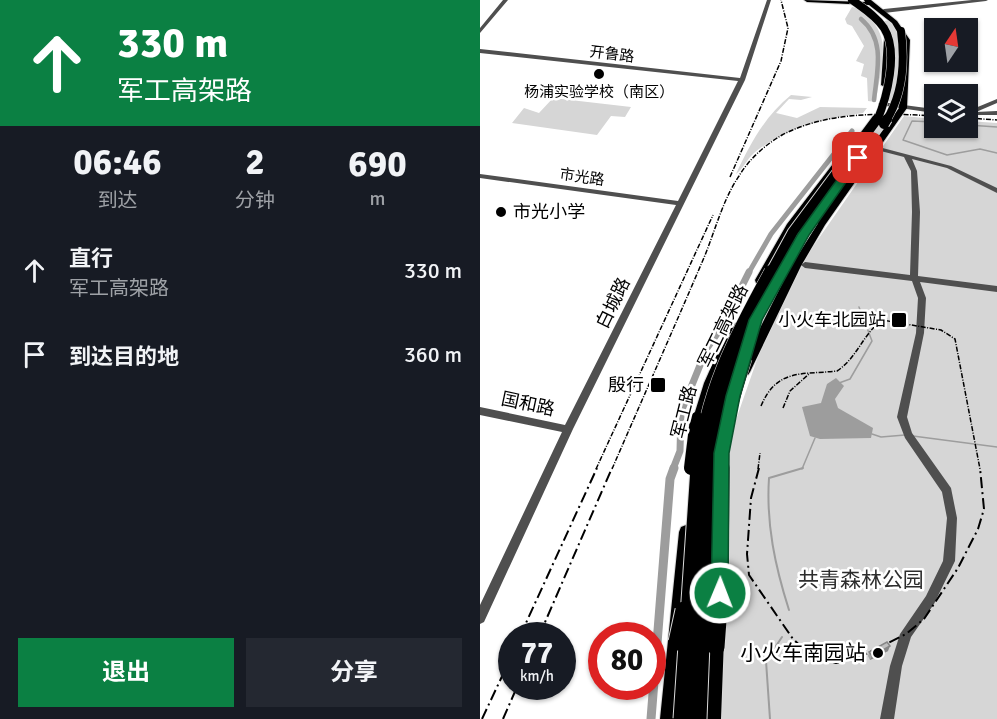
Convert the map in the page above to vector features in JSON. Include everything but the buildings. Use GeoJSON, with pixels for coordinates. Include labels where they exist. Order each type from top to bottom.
{"type":"FeatureCollection","features":[{"type":"Feature","properties":{"kind":"highway","name":"军工高架路"},"geometry":{"type":"LineString","coordinates":[[698,719],[708,477],[714,429],[728,380],[756,320],[803,234],[884,124],[891,99],[894,42],[884,21],[861,1]]}},
{"type":"Feature","properties":{"kind":"highway","name":"军工高架路"},"geometry":{"type":"LineString","coordinates":[[682,719],[704,423],[722,366],[793,232],[880,114],[889,55],[887,34],[861,1]]}},
{"type":"Feature","properties":{"kind":"highway"},"geometry":{"type":"LineString","coordinates":[[884,124],[896,101],[903,47],[901,31]]}},
{"type":"Feature","properties":{"kind":"highway"},"geometry":{"type":"LineString","coordinates":[[677,642],[687,591],[692,441],[713,366],[754,302]]}},
{"type":"Feature","properties":{"kind":"highway"},"geometry":{"type":"LineString","coordinates":[[716,647],[720,593],[721,453],[733,396],[756,320]]}},
{"type":"Feature","properties":{"kind":"main road"},"geometry":{"type":"LineString","coordinates":[[807,0],[861,1]]}},
{"type":"Feature","properties":{"kind":"main road"},"geometry":{"type":"LineString","coordinates":[[712,719],[716,647],[714,591],[718,455],[734,393],[808,245],[903,108],[906,40],[893,20],[881,16],[861,1],[820,0]]}},
{"type":"Feature","properties":{"kind":"main road","name":"军工路"},"geometry":{"type":"LineString","coordinates":[[669,719],[696,429],[710,383],[747,303],[791,226],[871,123],[881,104],[887,42],[881,16]]}},
{"type":"Feature","properties":{"kind":"street"},"geometry":{"type":"LineString","coordinates":[[480,31],[506,0]]}},
{"type":"Feature","properties":{"kind":"street","name":"白城路"},"geometry":{"type":"LineString","coordinates":[[480,618],[568,429],[742,80],[769,0]]}},
{"type":"Feature","properties":{"kind":"street"},"geometry":{"type":"LineString","coordinates":[[881,16],[986,0]]}},
{"type":"Feature","properties":{"kind":"street","name":"开鲁路"},"geometry":{"type":"LineString","coordinates":[[480,51],[742,80]]}},
{"type":"Feature","properties":{"kind":"street"},"geometry":{"type":"LineString","coordinates":[[978,109],[997,101]]}},
{"type":"Feature","properties":{"kind":"street"},"geometry":{"type":"LineString","coordinates":[[881,104],[924,110]]}},
{"type":"Feature","properties":{"kind":"street"},"geometry":{"type":"LineString","coordinates":[[978,113],[997,113]]}},
{"type":"Feature","properties":{"kind":"street"},"geometry":{"type":"LineString","coordinates":[[875,148],[950,167],[997,191]]}},
{"type":"Feature","properties":{"kind":"street"},"geometry":{"type":"LineString","coordinates":[[887,719],[896,666],[906,634],[930,600],[949,561],[952,518],[947,491],[908,435],[902,417],[920,333],[922,298],[914,279],[914,171],[906,155]]}},
{"type":"Feature","properties":{"kind":"street","name":"市光路"},"geometry":{"type":"LineString","coordinates":[[480,176],[681,204]]}},
{"type":"Feature","properties":{"kind":"street"},"geometry":{"type":"LineString","coordinates":[[806,265],[997,289]]}},
{"type":"Feature","properties":{"kind":"street","name":"国和路"},"geometry":{"type":"LineString","coordinates":[[480,411],[568,429]]}},
{"type":"Feature","properties":{"kind":"green space"},"geometry":{"type":"Polygon","coordinates":[[[852,7],[866,15],[881,35],[883,56],[876,102],[868,101],[867,78],[861,76],[864,64],[856,61],[864,46],[845,19],[852,7]]]}},
{"type":"Feature","properties":{"kind":"green space"},"geometry":{"type":"Polygon","coordinates":[[[891,20],[899,31],[902,90],[891,103],[888,100],[893,43],[892,34],[884,21],[891,20]]]}},
{"type":"Feature","properties":{"kind":"green space"},"geometry":{"type":"Polygon","coordinates":[[[791,95],[812,97],[801,100],[789,99],[776,113],[797,118],[820,107],[867,108],[863,113],[820,121],[792,130],[754,153],[736,174],[759,131],[773,112],[791,95]]]}},
{"type":"Feature","properties":{"kind":"green space"},"geometry":{"type":"Polygon","coordinates":[[[553,98],[631,107],[625,117],[611,116],[597,135],[512,123],[524,108],[539,113],[553,98]]]}},
{"type":"Feature","properties":{"kind":"green space"},"geometry":{"type":"Polygon","coordinates":[[[895,115],[800,253],[795,232],[881,116],[895,115]]]}},
{"type":"Feature","properties":{"kind":"green space","name":"共青森林公园"},"geometry":{"type":"Polygon","coordinates":[[[904,116],[924,118],[924,138],[978,138],[978,122],[997,123],[997,719],[721,719],[726,541],[724,454],[759,354],[803,261],[904,116]]]}},
{"type":"Feature","properties":{"kind":"shaded area"},"geometry":{"type":"Polygon","coordinates":[[[836,378],[844,386],[835,399],[838,408],[873,428],[871,438],[820,439],[810,436],[802,407],[821,403],[827,384],[836,378]]]}},
{"type":"Feature","properties":{"kind":"waterway"},"geometry":{"type":"LineString","coordinates":[[861,19],[869,27],[877,46],[878,67],[874,100]]}},
{"type":"Feature","properties":{"kind":"waterway"},"geometry":{"type":"LineString","coordinates":[[924,122],[912,121],[903,140],[947,155],[980,149],[997,153]]}},
{"type":"Feature","properties":{"kind":"waterway"},"geometry":{"type":"LineString","coordinates":[[978,126],[997,127]]}},
{"type":"Feature","properties":{"kind":"waterway"},"geometry":{"type":"LineString","coordinates":[[748,274],[771,234],[852,131]]}},
{"type":"Feature","properties":{"kind":"waterway"},"geometry":{"type":"LineString","coordinates":[[673,469],[680,451],[681,412],[707,348],[721,328],[748,274]]}},
{"type":"Feature","properties":{"kind":"waterway"},"geometry":{"type":"LineString","coordinates":[[839,383],[850,379],[872,341],[859,307]]}},
{"type":"Feature","properties":{"kind":"waterway"},"geometry":{"type":"LineString","coordinates":[[872,434],[881,437],[905,435]]}},
{"type":"Feature","properties":{"kind":"waterway"},"geometry":{"type":"LineString","coordinates":[[913,436],[997,447]]}},
{"type":"Feature","properties":{"kind":"waterway"},"geometry":{"type":"LineString","coordinates":[[802,468],[815,438]]}},
{"type":"Feature","properties":{"kind":"waterway"},"geometry":{"type":"LineString","coordinates":[[651,719],[670,479],[674,468]]}},
{"type":"Feature","properties":{"kind":"waterway"},"geometry":{"type":"LineString","coordinates":[[789,610],[773,545],[769,512],[769,478],[802,468]]}},
{"type":"Feature","properties":{"kind":"waterway"},"geometry":{"type":"LineString","coordinates":[[770,719],[766,661],[782,637]]}},
{"type":"Feature","properties":{"kind":"railway"},"geometry":{"type":"LineString","coordinates":[[730,177],[781,61],[788,28],[781,0]]}},
{"type":"Feature","properties":{"kind":"railway"},"geometry":{"type":"LineString","coordinates":[[612,469],[703,260],[728,196],[753,158],[782,135],[818,121],[876,114],[924,115]]}},
{"type":"Feature","properties":{"kind":"railway"},"geometry":{"type":"LineString","coordinates":[[978,119],[997,120]]}},
{"type":"Feature","properties":{"kind":"railway"},"geometry":{"type":"LineString","coordinates":[[596,469],[713,215]]}},
{"type":"Feature","properties":{"kind":"railway"},"geometry":{"type":"LineString","coordinates":[[761,406],[767,394],[783,379],[802,374],[837,371],[850,360],[870,332],[882,320],[941,330],[955,339],[980,469]]}},
{"type":"Feature","properties":{"kind":"railway"},"geometry":{"type":"LineString","coordinates":[[783,408],[790,391],[809,374]]}},
{"type":"Feature","properties":{"kind":"railway"},"geometry":{"type":"LineString","coordinates":[[758,469],[760,453]]}},
{"type":"Feature","properties":{"kind":"railway"},"geometry":{"type":"LineString","coordinates":[[526,622],[597,468]]}},
{"type":"Feature","properties":{"kind":"railway"},"geometry":{"type":"LineString","coordinates":[[545,622],[612,468]]}},
{"type":"Feature","properties":{"kind":"railway"},"geometry":{"type":"LineString","coordinates":[[759,468],[751,498],[747,554],[749,575],[793,639],[810,655],[836,663],[864,655],[906,634],[924,619],[958,568],[978,529],[984,509],[980,468]]}},
{"type":"Feature","properties":{"kind":"railway"},"geometry":{"type":"LineString","coordinates":[[482,719],[498,685]]}},
{"type":"Feature","properties":{"kind":"railway"},"geometry":{"type":"LineString","coordinates":[[503,719],[511,700]]}},
{"type":"Feature","properties":{"kind":"place","name":"杨浦实验学校（南区）"},"geometry":{"type":"Point","coordinates":[599,74]}},
{"type":"Feature","properties":{"kind":"place","name":"市光小学"},"geometry":{"type":"Point","coordinates":[501,212]}},
{"type":"Feature","properties":{"kind":"place","name":"小火车北园站"},"geometry":{"type":"Point","coordinates":[899,320]}},
{"type":"Feature","properties":{"kind":"place","name":"殷行"},"geometry":{"type":"Point","coordinates":[658,385]}},
{"type":"Feature","properties":{"kind":"place","name":"小火车南园站"},"geometry":{"type":"Point","coordinates":[878,653]}},
{"type":"Feature","properties":{"kind":"route"},"geometry":{"type":"LineString","coordinates":[[720,593],[721,453],[733,396],[756,320],[779,273],[803,234],[858,158]]}}]}
